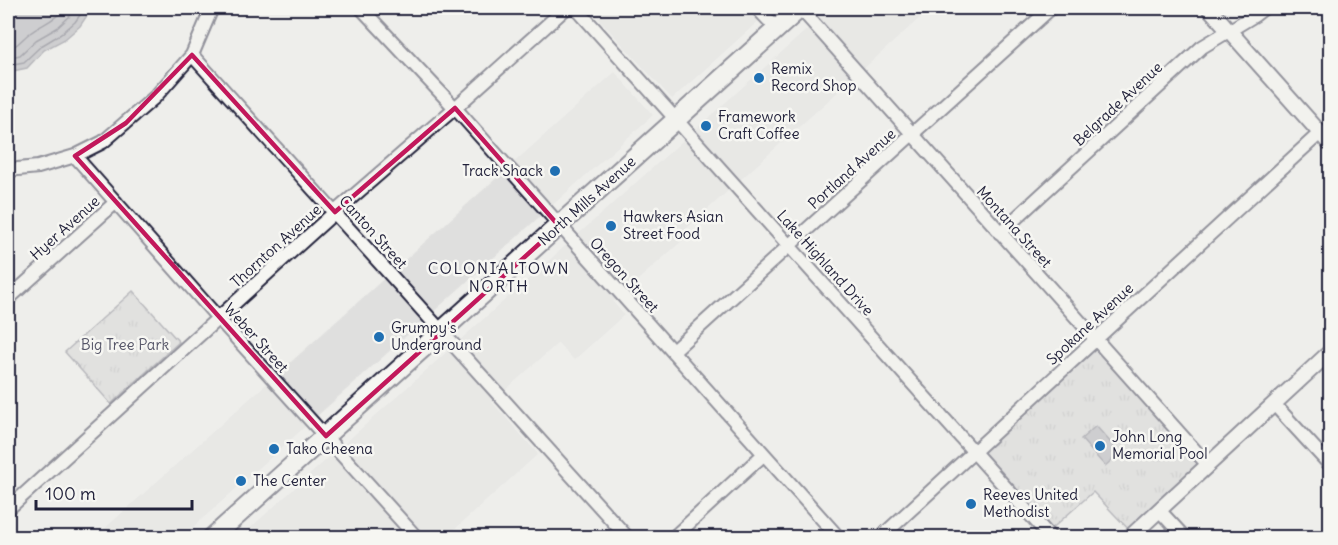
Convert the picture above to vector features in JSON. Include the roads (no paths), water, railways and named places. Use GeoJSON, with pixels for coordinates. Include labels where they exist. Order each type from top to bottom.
{"type":"FeatureCollection","features":[{"type":"Feature","properties":{"kind":"main road","name":"North Mills Avenue"},"geometry":{"type":"LineString","coordinates":[[212,537],[800,8]]}},
{"type":"Feature","properties":{"kind":"street"},"geometry":{"type":"LineString","coordinates":[[8,170],[38,167],[75,156],[103,142],[155,97],[192,55],[212,8]]}},
{"type":"Feature","properties":{"kind":"street","name":"Oregon Street"},"geometry":{"type":"LineString","coordinates":[[361,8],[455,108],[839,537]]}},
{"type":"Feature","properties":{"kind":"street","name":"Thornton Avenue"},"geometry":{"type":"LineString","coordinates":[[8,509],[335,212],[566,8]]}},
{"type":"Feature","properties":{"kind":"street","name":"Lake Highland Drive"},"geometry":{"type":"LineString","coordinates":[[576,8],[1051,537]]}},
{"type":"Feature","properties":{"kind":"street"},"geometry":{"type":"LineString","coordinates":[[758,8],[777,29]]}},
{"type":"Feature","properties":{"kind":"street","name":"Montana Street"},"geometry":{"type":"LineString","coordinates":[[800,8],[1208,465]]}},
{"type":"Feature","properties":{"kind":"street","name":"Portland Avenue"},"geometry":{"type":"LineString","coordinates":[[673,351],[1051,8]]}},
{"type":"Feature","properties":{"kind":"street"},"geometry":{"type":"LineString","coordinates":[[1209,8],[1330,144]]}},
{"type":"Feature","properties":{"kind":"street","name":"Belgrade Avenue"},"geometry":{"type":"LineString","coordinates":[[1000,233],[1202,46],[1230,31],[1264,8]]}},
{"type":"Feature","properties":{"kind":"street","name":"Canton Street"},"geometry":{"type":"LineString","coordinates":[[192,55],[628,537]]}},
{"type":"Feature","properties":{"kind":"street","name":"Spokane Avenue"},"geometry":{"type":"LineString","coordinates":[[880,537],[1320,133]]}},
{"type":"Feature","properties":{"kind":"street","name":"Weber Street"},"geometry":{"type":"LineString","coordinates":[[75,156],[417,537]]}},
{"type":"Feature","properties":{"kind":"street","name":"Hyer Avenue"},"geometry":{"type":"LineString","coordinates":[[8,299],[116,202]]}},
{"type":"Feature","properties":{"kind":"street"},"geometry":{"type":"LineString","coordinates":[[1129,537],[1330,352]]}},
{"type":"Feature","properties":{"kind":"street"},"geometry":{"type":"LineString","coordinates":[[1274,404],[1330,465]]}},
{"type":"Feature","properties":{"kind":"street"},"geometry":{"type":"LineString","coordinates":[[673,537],[764,454]]}},
{"type":"Feature","properties":{"kind":"street"},"geometry":{"type":"LineString","coordinates":[[1159,510],[1185,537]]}},
{"type":"Feature","properties":{"kind":"water"},"geometry":{"type":"Polygon","coordinates":[[[8,8],[92,8],[80,26],[65,39],[44,50],[27,68],[8,72],[8,8]]]}},
{"type":"Feature","properties":{"kind":"water","name":"John Long Memorial Pool"},"geometry":{"type":"Polygon","coordinates":[[[1096,426],[1120,453],[1105,466],[1081,439],[1096,426]]]}},
{"type":"Feature","properties":{"kind":"place","name":"Remix Record Shop"},"geometry":{"type":"Point","coordinates":[759,78]}},
{"type":"Feature","properties":{"kind":"place","name":"Framework Craft Coffee"},"geometry":{"type":"Point","coordinates":[706,126]}},
{"type":"Feature","properties":{"kind":"place","name":"Track Shack"},"geometry":{"type":"Point","coordinates":[555,171]}},
{"type":"Feature","properties":{"kind":"place","name":"Hawkers Asian Street Food"},"geometry":{"type":"Point","coordinates":[611,226]}},
{"type":"Feature","properties":{"kind":"place","name":"Grumpy's Underground"},"geometry":{"type":"Point","coordinates":[379,337]}},
{"type":"Feature","properties":{"kind":"place","name":"John Long Memorial Pool"},"geometry":{"type":"Point","coordinates":[1100,446]}},
{"type":"Feature","properties":{"kind":"place","name":"Tako Cheena"},"geometry":{"type":"Point","coordinates":[274,449]}},
{"type":"Feature","properties":{"kind":"place","name":"The Center"},"geometry":{"type":"Point","coordinates":[241,481]}},
{"type":"Feature","properties":{"kind":"place","name":"Reeves United Methodist"},"geometry":{"type":"Point","coordinates":[971,504]}},
{"type":"Feature","properties":{"kind":"district","name":"COLONIALTOWN NORTH"},"geometry":{"type":"Point","coordinates":[499,277]}},
{"type":"Feature","properties":{"kind":"park label","name":"Big Tree Park"},"geometry":{"type":"Point","coordinates":[125,345]}}]}
